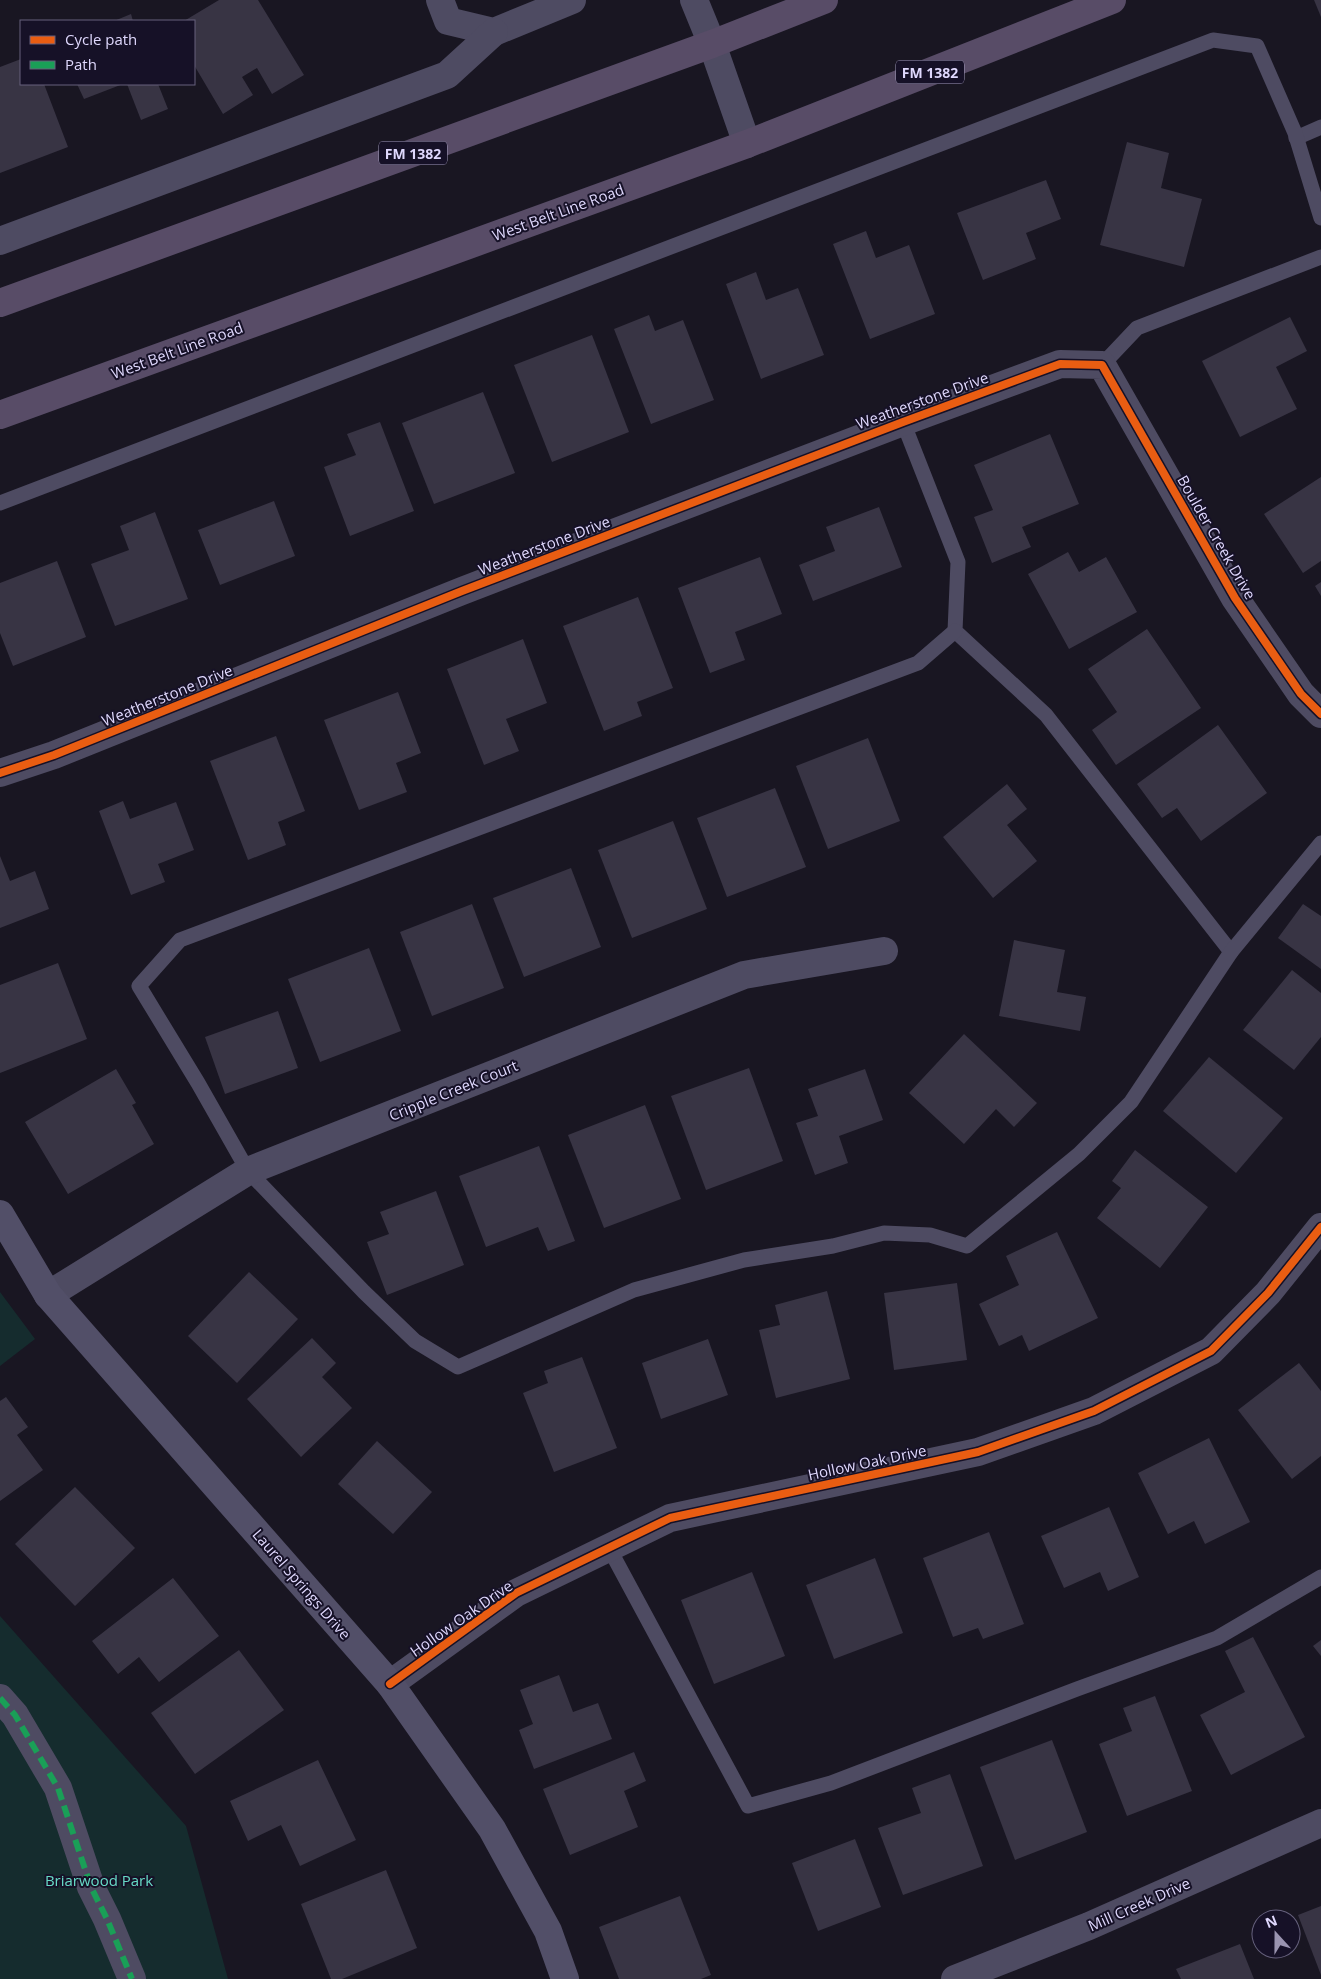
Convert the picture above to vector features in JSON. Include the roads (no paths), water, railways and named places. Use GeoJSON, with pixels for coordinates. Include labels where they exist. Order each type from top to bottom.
{"type":"FeatureCollection","features":[{"type":"Feature","properties":{"kind":"main road","name":"FM 1382"},"geometry":{"type":"LineString","coordinates":[[0,304],[712,44],[824,0]]}},
{"type":"Feature","properties":{"kind":"main road","name":"West Belt Line Road"},"geometry":{"type":"LineString","coordinates":[[0,415],[747,144],[1112,0]]}},
{"type":"Feature","properties":{"kind":"street"},"geometry":{"type":"LineString","coordinates":[[440,0],[448,20],[494,32]]}},
{"type":"Feature","properties":{"kind":"street"},"geometry":{"type":"LineString","coordinates":[[0,241],[447,74],[494,32],[572,0]]}},
{"type":"Feature","properties":{"kind":"street"},"geometry":{"type":"LineString","coordinates":[[694,0],[712,44],[747,144]]}},
{"type":"Feature","properties":{"kind":"street","name":"Weatherstone Drive"},"geometry":{"type":"LineString","coordinates":[[2,766],[54,755],[453,595],[903,422],[1060,364],[1102,364]]}},
{"type":"Feature","properties":{"kind":"street","name":"Boulder Creek Drive"},"geometry":{"type":"LineString","coordinates":[[1102,364],[1234,598],[1300,694],[1321,714]]}},
{"type":"Feature","properties":{"kind":"street","name":"Cripple Creek Court"},"geometry":{"type":"LineString","coordinates":[[48,1295],[248,1171],[744,975],[884,951]]}},
{"type":"Feature","properties":{"kind":"street","name":"Laurel Springs Drive"},"geometry":{"type":"LineString","coordinates":[[0,1214],[48,1295],[390,1684],[492,1829],[548,1931],[565,1979]]}},
{"type":"Feature","properties":{"kind":"street","name":"Hollow Oak Drive"},"geometry":{"type":"LineString","coordinates":[[390,1684],[516,1593],[670,1518],[978,1452],[1094,1410],[1211,1351],[1268,1293],[1321,1227]]}},
{"type":"Feature","properties":{"kind":"street"},"geometry":{"type":"LineString","coordinates":[[0,1698],[15,1715],[58,1788],[91,1887],[132,1979]]}},
{"type":"Feature","properties":{"kind":"street","name":"Mill Creek Drive"},"geometry":{"type":"LineString","coordinates":[[955,1979],[1089,1926],[1321,1824]]}},
{"type":"Feature","properties":{"kind":"lane"},"geometry":{"type":"LineString","coordinates":[[0,503],[1213,40],[1257,46],[1296,138],[1321,218]]}},
{"type":"Feature","properties":{"kind":"lane"},"geometry":{"type":"LineString","coordinates":[[1296,138],[1321,127]]}},
{"type":"Feature","properties":{"kind":"lane"},"geometry":{"type":"LineString","coordinates":[[1102,364],[1137,328],[1321,257]]}},
{"type":"Feature","properties":{"kind":"lane"},"geometry":{"type":"LineString","coordinates":[[903,422],[958,562],[955,631],[918,663],[180,940],[138,986],[198,1083],[248,1171],[364,1292],[415,1341],[458,1367],[634,1290],[744,1260],[833,1246],[884,1233],[930,1235],[967,1246],[1079,1154],[1131,1102],[1231,952],[1321,843]]}},
{"type":"Feature","properties":{"kind":"lane"},"geometry":{"type":"LineString","coordinates":[[955,631],[1046,715],[1231,952]]}},
{"type":"Feature","properties":{"kind":"lane"},"geometry":{"type":"LineString","coordinates":[[609,1548],[748,1806],[831,1783],[1076,1689],[1217,1638],[1321,1577]]}},
{"type":"Feature","properties":{"kind":"park label","name":"Briarwood Park"},"geometry":{"type":"Point","coordinates":[99,1880]}}]}
